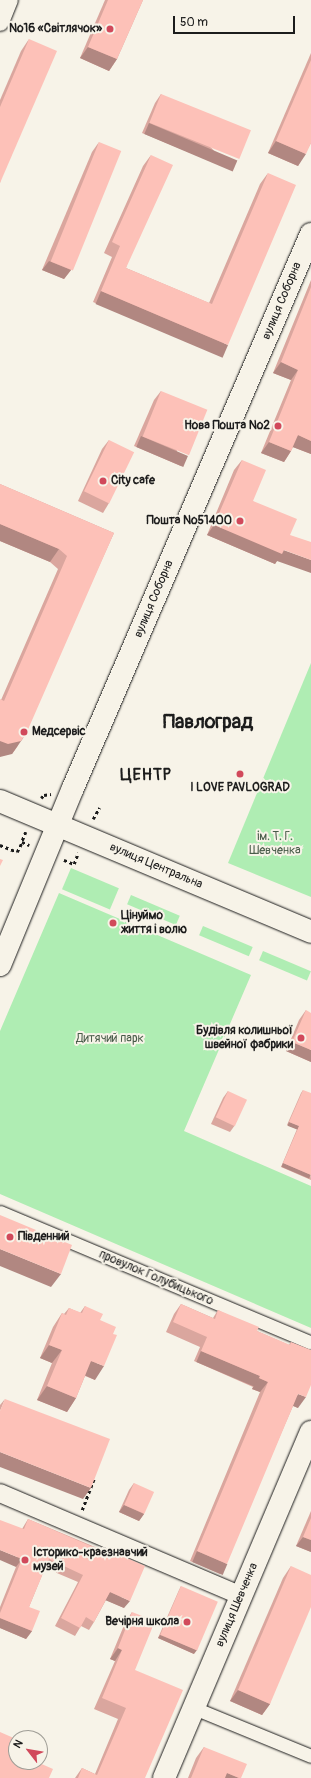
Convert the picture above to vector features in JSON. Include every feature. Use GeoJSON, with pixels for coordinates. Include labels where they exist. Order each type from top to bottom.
{"type":"FeatureCollection","features":[{"type":"Feature","properties":{"kind":"street"},"geometry":{"type":"LineString","coordinates":[[0,22],[10,0]]}},
{"type":"Feature","properties":{"kind":"street","name":"вулиця Соборна"},"geometry":{"type":"LineString","coordinates":[[0,965],[58,824],[311,234]]}},
{"type":"Feature","properties":{"kind":"street","name":"вулиця Центральна"},"geometry":{"type":"LineString","coordinates":[[0,801],[58,824],[311,932]]}},
{"type":"Feature","properties":{"kind":"street","name":"провулок Голубицького"},"geometry":{"type":"LineString","coordinates":[[0,1212],[311,1343]]}},
{"type":"Feature","properties":{"kind":"street","name":"вулиця Шевченка"},"geometry":{"type":"LineString","coordinates":[[164,1778],[311,1432]]}},
{"type":"Feature","properties":{"kind":"street"},"geometry":{"type":"LineString","coordinates":[[0,1493],[241,1596]]}},
{"type":"Feature","properties":{"kind":"street"},"geometry":{"type":"LineString","coordinates":[[194,1708],[311,1756]]}},
{"type":"Feature","properties":{"kind":"path"},"geometry":{"type":"LineString","coordinates":[[40,800],[44,795],[51,794]]}},
{"type":"Feature","properties":{"kind":"path"},"geometry":{"type":"LineString","coordinates":[[93,819],[99,808]]}},
{"type":"Feature","properties":{"kind":"path"},"geometry":{"type":"LineString","coordinates":[[0,845],[17,852],[28,828]]}},
{"type":"Feature","properties":{"kind":"path"},"geometry":{"type":"LineString","coordinates":[[22,842],[32,846]]}},
{"type":"Feature","properties":{"kind":"path"},"geometry":{"type":"LineString","coordinates":[[62,859],[74,864],[79,851]]}},
{"type":"Feature","properties":{"kind":"path"},"geometry":{"type":"LineString","coordinates":[[76,1526],[94,1479]]}},
{"type":"Feature","properties":{"kind":"green space","name":"ім. Т. Г. Шевченка"},"geometry":{"type":"Polygon","coordinates":[[[311,663],[311,897],[228,863],[311,663]]]}},
{"type":"Feature","properties":{"kind":"green space"},"geometry":{"type":"Polygon","coordinates":[[[71,868],[119,888],[110,909],[62,889],[71,868]]]}},
{"type":"Feature","properties":{"kind":"green space","name":"Дитячий парк"},"geometry":{"type":"Polygon","coordinates":[[[59,893],[251,975],[184,1131],[311,1186],[311,1328],[0,1194],[0,1031],[59,893]]]}},
{"type":"Feature","properties":{"kind":"green space"},"geometry":{"type":"Polygon","coordinates":[[[131,895],[180,916],[176,925],[127,904],[131,895]]]}},
{"type":"Feature","properties":{"kind":"green space"},"geometry":{"type":"Polygon","coordinates":[[[203,926],[253,947],[249,956],[199,935],[203,926]]]}},
{"type":"Feature","properties":{"kind":"green space"},"geometry":{"type":"Polygon","coordinates":[[[263,951],[311,971],[307,981],[259,960],[263,951]]]}},
{"type":"Feature","properties":{"kind":"building","name":"№16 «Світлячок»"},"geometry":{"type":"Polygon","coordinates":[[[108,0],[143,0],[117,59],[88,47],[108,0]]]}},
{"type":"Feature","properties":{"kind":"building"},"geometry":{"type":"Polygon","coordinates":[[[29,39],[57,51],[0,183],[0,107],[29,39]]]}},
{"type":"Feature","properties":{"kind":"building"},"geometry":{"type":"Polygon","coordinates":[[[311,60],[311,143],[306,154],[276,141],[311,60]]]}},
{"type":"Feature","properties":{"kind":"building"},"geometry":{"type":"Polygon","coordinates":[[[161,94],[251,130],[239,159],[149,123],[161,94]]]}},
{"type":"Feature","properties":{"kind":"building"},"geometry":{"type":"Polygon","coordinates":[[[99,142],[121,151],[73,271],[51,262],[99,142]]]}},
{"type":"Feature","properties":{"kind":"building"},"geometry":{"type":"Polygon","coordinates":[[[151,155],[173,165],[126,268],[212,304],[268,173],[296,185],[228,345],[101,291],[120,246],[112,242],[151,155]]]}},
{"type":"Feature","properties":{"kind":"building"},"geometry":{"type":"Polygon","coordinates":[[[311,287],[311,441],[298,435],[291,451],[269,442],[298,370],[281,362],[311,287]]]}},
{"type":"Feature","properties":{"kind":"building"},"geometry":{"type":"Polygon","coordinates":[[[161,391],[207,410],[189,455],[143,436],[161,391]]]}},
{"type":"Feature","properties":{"kind":"building","name":"City cafe"},"geometry":{"type":"Polygon","coordinates":[[[109,440],[134,452],[109,504],[84,491],[109,440]]]}},
{"type":"Feature","properties":{"kind":"building","name":"Пошта №51400"},"geometry":{"type":"Polygon","coordinates":[[[242,460],[266,470],[253,501],[297,519],[290,535],[311,542],[311,560],[284,550],[282,554],[214,525],[242,460]]]}},
{"type":"Feature","properties":{"kind":"building"},"geometry":{"type":"Polygon","coordinates":[[[0,484],[114,533],[26,734],[21,741],[8,744],[0,741],[0,699],[4,701],[67,556],[59,549],[0,524],[0,484]]]}},
{"type":"Feature","properties":{"kind":"building"},"geometry":{"type":"Polygon","coordinates":[[[0,859],[3,860],[0,866],[0,859]]]}},
{"type":"Feature","properties":{"kind":"building"},"geometry":{"type":"Polygon","coordinates":[[[306,1010],[311,1013],[311,1050],[292,1042],[306,1010]]]}},
{"type":"Feature","properties":{"kind":"building"},"geometry":{"type":"Polygon","coordinates":[[[303,1090],[311,1093],[311,1175],[283,1163],[299,1126],[289,1122],[303,1090]]]}},
{"type":"Feature","properties":{"kind":"building"},"geometry":{"type":"Polygon","coordinates":[[[228,1091],[247,1100],[235,1126],[216,1117],[228,1091]]]}},
{"type":"Feature","properties":{"kind":"building"},"geometry":{"type":"Polygon","coordinates":[[[0,1215],[72,1245],[61,1274],[0,1249],[0,1215]]]}},
{"type":"Feature","properties":{"kind":"building"},"geometry":{"type":"Polygon","coordinates":[[[181,1304],[215,1319],[218,1310],[259,1327],[257,1331],[290,1345],[291,1342],[311,1350],[311,1385],[306,1397],[298,1394],[227,1564],[197,1551],[268,1382],[259,1378],[260,1376],[201,1351],[207,1337],[173,1322],[181,1304]]]}},
{"type":"Feature","properties":{"kind":"building"},"geometry":{"type":"Polygon","coordinates":[[[85,1306],[103,1314],[100,1320],[116,1327],[113,1334],[117,1335],[104,1366],[91,1361],[76,1398],[47,1386],[62,1350],[49,1345],[62,1313],[66,1315],[69,1308],[82,1313],[85,1306]]]}},
{"type":"Feature","properties":{"kind":"building"},"geometry":{"type":"Polygon","coordinates":[[[5,1399],[110,1439],[91,1488],[0,1452],[0,1411],[5,1399]]]}},
{"type":"Feature","properties":{"kind":"building"},"geometry":{"type":"Polygon","coordinates":[[[134,1483],[154,1492],[144,1514],[124,1505],[134,1483]]]}},
{"type":"Feature","properties":{"kind":"building"},"geometry":{"type":"Polygon","coordinates":[[[311,1518],[311,1540],[303,1537],[311,1518]]]}},
{"type":"Feature","properties":{"kind":"building"},"geometry":{"type":"Polygon","coordinates":[[[28,1519],[107,1553],[108,1550],[145,1566],[130,1601],[110,1592],[94,1622],[86,1617],[80,1628],[61,1618],[83,1575],[49,1559],[29,1607],[40,1611],[32,1631],[0,1618],[0,1613],[22,1559],[0,1550],[0,1520],[24,1529],[28,1519]]]}},
{"type":"Feature","properties":{"kind":"building"},"geometry":{"type":"Polygon","coordinates":[[[291,1566],[311,1575],[311,1607],[270,1704],[238,1690],[291,1566]]]}},
{"type":"Feature","properties":{"kind":"building","name":"Вечірня школа"},"geometry":{"type":"Polygon","coordinates":[[[181,1586],[218,1602],[197,1650],[160,1635],[181,1586]]]}},
{"type":"Feature","properties":{"kind":"building"},"geometry":{"type":"Polygon","coordinates":[[[132,1612],[155,1621],[135,1670],[183,1690],[145,1778],[78,1778],[82,1768],[97,1775],[126,1708],[102,1698],[122,1650],[118,1648],[132,1612]]]}},
{"type":"Feature","properties":{"kind":"building"},"geometry":{"type":"Polygon","coordinates":[[[0,1732],[8,1736],[8,1770],[48,1770],[48,1767],[53,1769],[49,1778],[0,1778],[0,1732]]]}},
{"type":"Feature","properties":{"kind":"building"},"geometry":{"type":"Polygon","coordinates":[[[204,1747],[247,1764],[241,1778],[227,1773],[225,1778],[191,1778],[204,1747]]]}},
{"type":"Feature","properties":{"kind":"place","name":"№16 «Світлячок»"},"geometry":{"type":"Point","coordinates":[110,29]}},
{"type":"Feature","properties":{"kind":"place","name":"Нова Пошта №2"},"geometry":{"type":"Point","coordinates":[278,426]}},
{"type":"Feature","properties":{"kind":"place","name":"City cafe"},"geometry":{"type":"Point","coordinates":[103,481]}},
{"type":"Feature","properties":{"kind":"place","name":"Пошта №51400"},"geometry":{"type":"Point","coordinates":[240,521]}},
{"type":"Feature","properties":{"kind":"place","name":"Медсервіс"},"geometry":{"type":"Point","coordinates":[24,732]}},
{"type":"Feature","properties":{"kind":"place","name":"I LOVE PAVLOGRAD"},"geometry":{"type":"Point","coordinates":[240,774]}},
{"type":"Feature","properties":{"kind":"place","name":"Цінуймо життя і волю"},"geometry":{"type":"Point","coordinates":[113,923]}},
{"type":"Feature","properties":{"kind":"place","name":"Будівля колишньої швейної фабрики"},"geometry":{"type":"Point","coordinates":[301,1038]}},
{"type":"Feature","properties":{"kind":"place","name":"Пiвденний"},"geometry":{"type":"Point","coordinates":[10,1237]}},
{"type":"Feature","properties":{"kind":"place","name":"Історико-краєзнавчий музей"},"geometry":{"type":"Point","coordinates":[25,1560]}},
{"type":"Feature","properties":{"kind":"place","name":"Вечірня школа"},"geometry":{"type":"Point","coordinates":[187,1622]}},
{"type":"Feature","properties":{"kind":"district","name":"Павлоград"},"geometry":{"type":"Point","coordinates":[208,721]}},
{"type":"Feature","properties":{"kind":"district","name":"ЦЕНТР"},"geometry":{"type":"Point","coordinates":[146,775]}}]}
